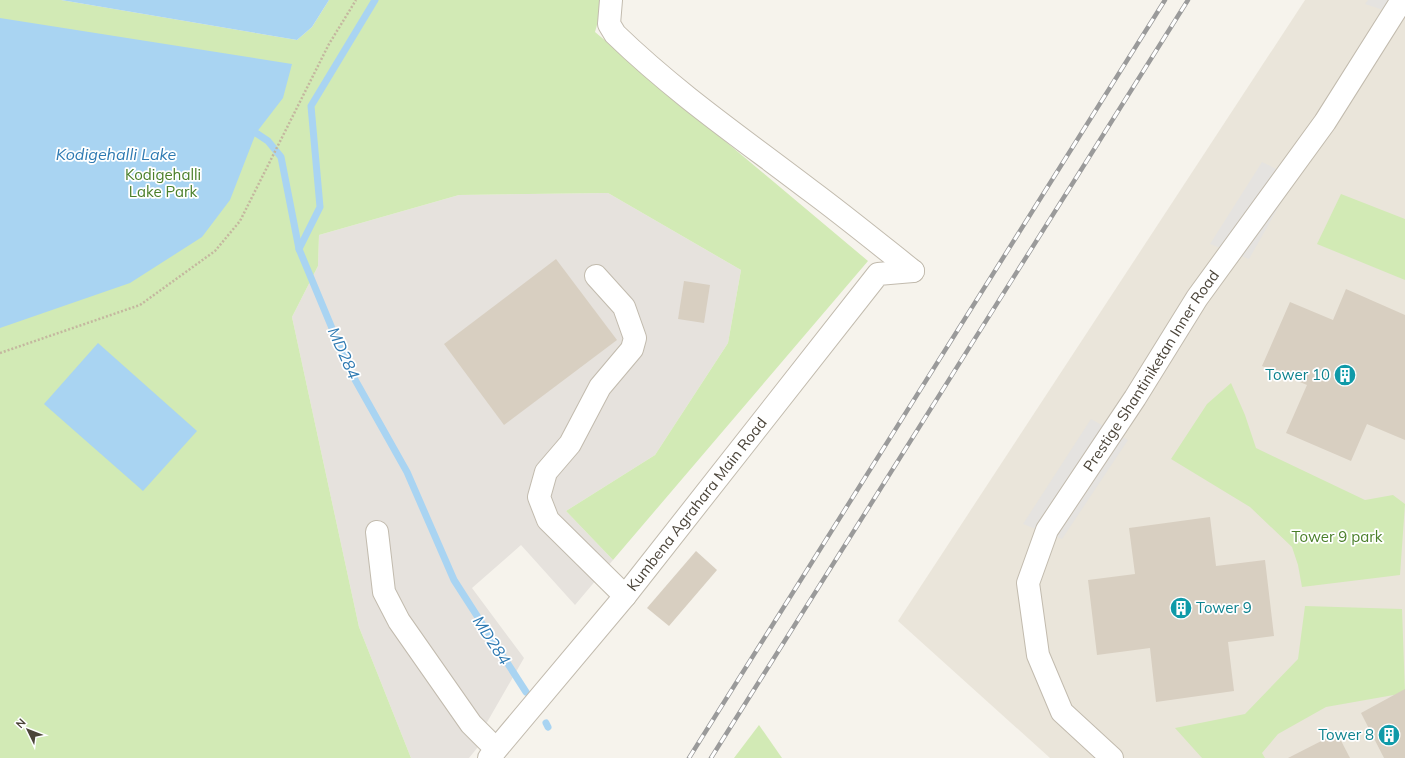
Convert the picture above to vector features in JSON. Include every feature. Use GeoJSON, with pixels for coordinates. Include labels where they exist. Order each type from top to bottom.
{"type":"FeatureCollection","features":[{"type":"Feature","properties":{"kind":"street","name":"Kumbena Agrahara Main Road"},"geometry":{"type":"LineString","coordinates":[[492,753],[625,596],[878,274],[913,271],[811,190],[757,152],[674,89],[615,34],[609,24],[611,0]]}},
{"type":"Feature","properties":{"kind":"street","name":"Prestige Shantiniketan Inner Road"},"geometry":{"type":"LineString","coordinates":[[1112,758],[1062,712],[1038,655],[1028,583],[1047,530],[1135,398],[1196,298],[1325,122],[1402,0]]}},
{"type":"Feature","properties":{"kind":"street"},"geometry":{"type":"LineString","coordinates":[[596,276],[624,307],[635,338],[632,349],[600,387],[570,444],[546,472],[539,497],[548,520],[625,596]]}},
{"type":"Feature","properties":{"kind":"street"},"geometry":{"type":"LineString","coordinates":[[377,532],[384,592],[396,615],[492,753]]}},
{"type":"Feature","properties":{"kind":"path"},"geometry":{"type":"LineString","coordinates":[[0,353],[140,305],[215,251],[240,221],[270,158],[329,44],[356,0]]}},
{"type":"Feature","properties":{"kind":"shaded area"},"geometry":{"type":"Polygon","coordinates":[[[1305,0],[1405,0],[1405,758],[1050,758],[898,621],[1305,0]]]}},
{"type":"Feature","properties":{"kind":"shaded area"},"geometry":{"type":"Polygon","coordinates":[[[1368,0],[1405,0],[1405,17],[1365,4],[1368,0]]]}},
{"type":"Feature","properties":{"kind":"shaded area"},"geometry":{"type":"Polygon","coordinates":[[[1262,162],[1295,178],[1249,259],[1210,244],[1262,162]]]}},
{"type":"Feature","properties":{"kind":"shaded area"},"geometry":{"type":"Polygon","coordinates":[[[608,193],[741,270],[728,343],[655,455],[566,511],[613,560],[575,605],[521,545],[472,588],[524,658],[478,738],[482,742],[469,758],[411,758],[359,627],[292,317],[318,266],[319,235],[459,195],[608,193]]]}},
{"type":"Feature","properties":{"kind":"shaded area"},"geometry":{"type":"Polygon","coordinates":[[[1091,419],[1128,440],[1062,539],[1023,524],[1091,419]]]}},
{"type":"Feature","properties":{"kind":"green space","name":"Kodigehalli Lake Park"},"geometry":{"type":"Polygon","coordinates":[[[0,0],[61,0],[297,40],[312,27],[329,0],[604,0],[595,32],[868,261],[613,560],[566,511],[655,455],[728,343],[741,270],[608,193],[459,195],[319,235],[318,266],[292,317],[359,627],[411,758],[0,758],[0,0]]]}},
{"type":"Feature","properties":{"kind":"green space"},"geometry":{"type":"Polygon","coordinates":[[[1341,194],[1405,219],[1405,280],[1317,244],[1341,194]]]}},
{"type":"Feature","properties":{"kind":"green space","name":"Tower 9 park"},"geometry":{"type":"Polygon","coordinates":[[[1231,383],[1245,415],[1256,448],[1365,500],[1393,495],[1405,504],[1400,575],[1302,587],[1298,565],[1292,547],[1250,507],[1171,459],[1207,404],[1231,383]]]}},
{"type":"Feature","properties":{"kind":"green space"},"geometry":{"type":"Polygon","coordinates":[[[1305,606],[1402,609],[1405,693],[1326,707],[1278,734],[1262,753],[1265,758],[1202,758],[1175,728],[1245,714],[1298,659],[1305,606]]]}},
{"type":"Feature","properties":{"kind":"green space"},"geometry":{"type":"Polygon","coordinates":[[[759,725],[782,758],[734,758],[759,725]]]}},
{"type":"Feature","properties":{"kind":"water"},"geometry":{"type":"Polygon","coordinates":[[[61,0],[329,0],[312,27],[297,40],[61,0]]]}},
{"type":"Feature","properties":{"kind":"water","name":"Kodigehalli Lake"},"geometry":{"type":"Polygon","coordinates":[[[0,18],[292,64],[283,98],[256,133],[230,200],[202,237],[130,283],[0,328],[0,18]]]}},
{"type":"Feature","properties":{"kind":"water"},"geometry":{"type":"Polygon","coordinates":[[[98,343],[197,431],[143,491],[44,404],[98,343]]]}},
{"type":"Feature","properties":{"kind":"building"},"geometry":{"type":"Polygon","coordinates":[[[556,259],[617,340],[504,425],[444,344],[556,259]]]}},
{"type":"Feature","properties":{"kind":"building"},"geometry":{"type":"Polygon","coordinates":[[[684,281],[710,285],[704,323],[678,319],[684,281]]]}},
{"type":"Feature","properties":{"kind":"building","name":"Tower 10"},"geometry":{"type":"Polygon","coordinates":[[[1346,289],[1405,315],[1405,440],[1367,424],[1351,461],[1286,433],[1307,385],[1262,366],[1290,302],[1333,320],[1346,289]]]}},
{"type":"Feature","properties":{"kind":"building","name":"Tower 9"},"geometry":{"type":"Polygon","coordinates":[[[1210,517],[1216,566],[1265,560],[1274,636],[1228,642],[1234,691],[1156,702],[1150,648],[1097,655],[1088,580],[1135,574],[1129,528],[1210,517]]]}},
{"type":"Feature","properties":{"kind":"building"},"geometry":{"type":"Polygon","coordinates":[[[696,551],[717,570],[669,626],[647,608],[696,551]]]}},
{"type":"Feature","properties":{"kind":"building","name":"Tower 8"},"geometry":{"type":"Polygon","coordinates":[[[1405,689],[1405,758],[1384,758],[1361,713],[1405,689]]]}},
{"type":"Feature","properties":{"kind":"building","name":"Tower 8"},"geometry":{"type":"Polygon","coordinates":[[[1337,733],[1350,758],[1288,758],[1337,733]]]}},
{"type":"Feature","properties":{"kind":"waterway","name":"MD284"},"geometry":{"type":"LineString","coordinates":[[375,0],[311,106],[320,207],[299,249],[349,369],[407,472],[454,580],[526,692]]}},
{"type":"Feature","properties":{"kind":"waterway"},"geometry":{"type":"LineString","coordinates":[[256,133],[268,141],[281,157],[299,249]]}},
{"type":"Feature","properties":{"kind":"waterway","name":"MD284"},"geometry":{"type":"LineString","coordinates":[[546,723],[548,727]]}},
{"type":"Feature","properties":{"kind":"railway"},"geometry":{"type":"LineString","coordinates":[[689,758],[1165,0]]}},
{"type":"Feature","properties":{"kind":"railway"},"geometry":{"type":"LineString","coordinates":[[711,758],[1188,0]]}},
{"type":"Feature","properties":{"kind":"place","name":"Tower 10"},"geometry":{"type":"Point","coordinates":[1345,375]}},
{"type":"Feature","properties":{"kind":"place","name":"Tower 9"},"geometry":{"type":"Point","coordinates":[1181,608]}},
{"type":"Feature","properties":{"kind":"place","name":"Tower 8"},"geometry":{"type":"Point","coordinates":[1389,735]}}]}
